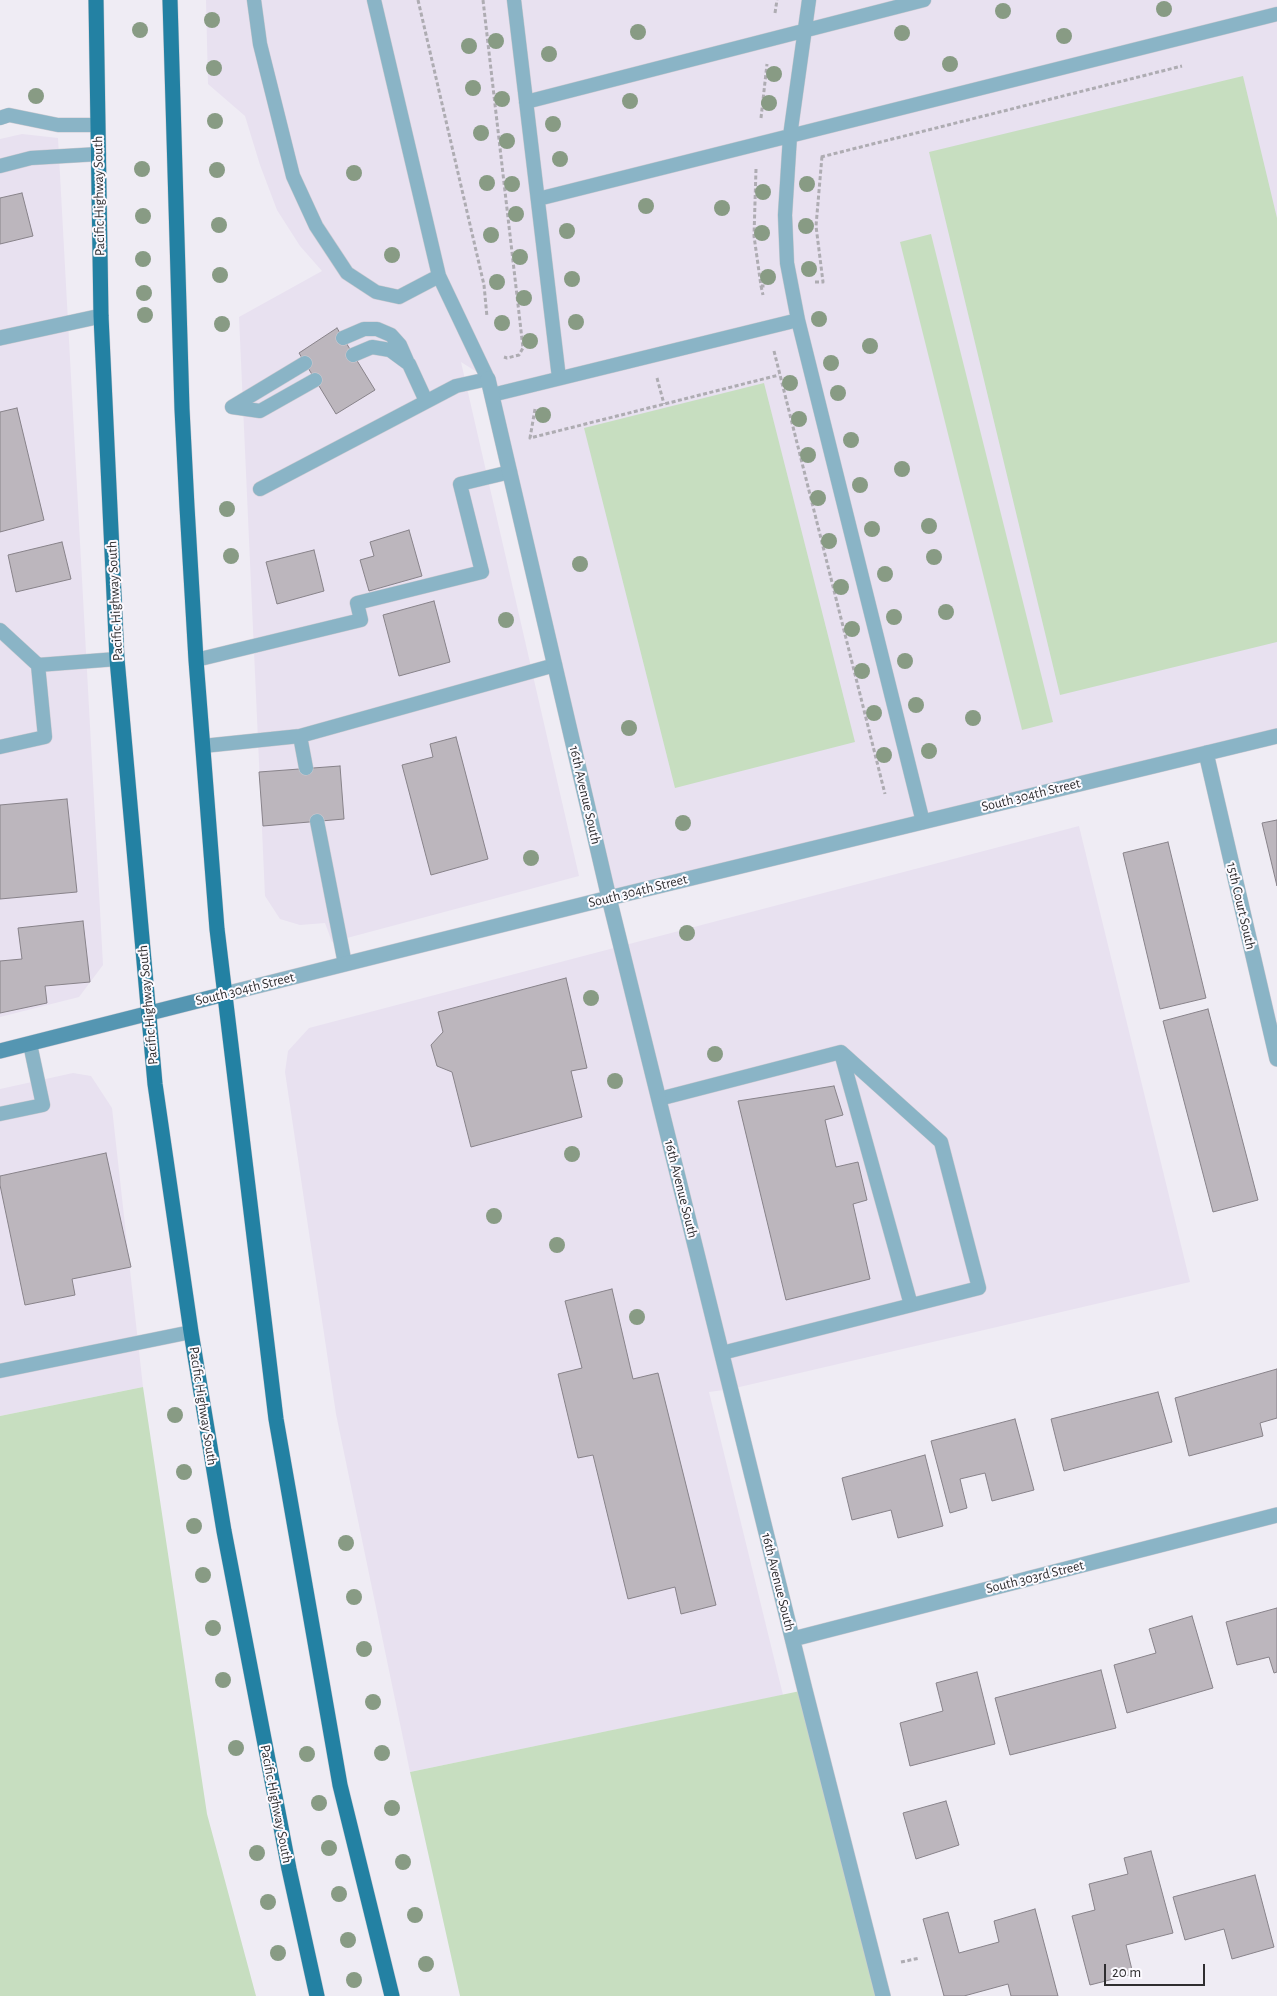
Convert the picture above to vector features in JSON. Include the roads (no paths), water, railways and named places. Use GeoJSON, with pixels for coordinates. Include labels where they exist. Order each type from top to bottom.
{"type":"FeatureCollection","features":[{"type":"Feature","properties":{"kind":"main road","name":"Pacific Highway South"},"geometry":{"type":"LineString","coordinates":[[96,0],[101,316],[117,659],[155,1084],[191,1332],[225,1540],[289,1869],[317,1996]]}},
{"type":"Feature","properties":{"kind":"main road"},"geometry":{"type":"LineString","coordinates":[[170,0],[182,410],[196,660],[225,994],[276,1419],[340,1785],[392,1996]]}},
{"type":"Feature","properties":{"kind":"street"},"geometry":{"type":"LineString","coordinates":[[0,338],[101,316]]}},
{"type":"Feature","properties":{"kind":"street","name":"16th Avenue South"},"geometry":{"type":"LineString","coordinates":[[488,379],[609,898],[793,1639],[884,1996]]}},
{"type":"Feature","properties":{"kind":"street","name":"South 304th Street"},"geometry":{"type":"LineString","coordinates":[[0,1052],[609,898],[1277,736]]}},
{"type":"Feature","properties":{"kind":"street","name":"15th Court South"},"geometry":{"type":"LineString","coordinates":[[1206,753],[1277,1059]]}},
{"type":"Feature","properties":{"kind":"street","name":"South 303rd Street"},"geometry":{"type":"LineString","coordinates":[[793,1639],[1277,1515]]}},
{"type":"Feature","properties":{"kind":"lane"},"geometry":{"type":"LineString","coordinates":[[254,0],[260,44],[293,176],[316,226],[347,273],[376,292],[400,297],[439,276]]}},
{"type":"Feature","properties":{"kind":"lane"},"geometry":{"type":"LineString","coordinates":[[260,489],[456,386],[488,379],[439,276],[374,0]]}},
{"type":"Feature","properties":{"kind":"lane"},"geometry":{"type":"LineString","coordinates":[[514,0],[559,378]]}},
{"type":"Feature","properties":{"kind":"lane"},"geometry":{"type":"LineString","coordinates":[[809,0],[790,136],[785,215],[787,263],[798,320],[923,822]]}},
{"type":"Feature","properties":{"kind":"lane"},"geometry":{"type":"LineString","coordinates":[[526,102],[924,0]]}},
{"type":"Feature","properties":{"kind":"lane"},"geometry":{"type":"LineString","coordinates":[[538,199],[1277,14]]}},
{"type":"Feature","properties":{"kind":"lane"},"geometry":{"type":"LineString","coordinates":[[0,118],[10,115],[58,125],[98,125]]}},
{"type":"Feature","properties":{"kind":"lane"},"geometry":{"type":"LineString","coordinates":[[0,166],[32,158],[99,154]]}},
{"type":"Feature","properties":{"kind":"lane"},"geometry":{"type":"LineString","coordinates":[[492,395],[798,320]]}},
{"type":"Feature","properties":{"kind":"lane"},"geometry":{"type":"LineString","coordinates":[[343,338],[364,329],[377,329],[385,332],[400,345],[426,401]]}},
{"type":"Feature","properties":{"kind":"lane"},"geometry":{"type":"LineString","coordinates":[[353,355],[372,347],[381,347],[390,350],[409,364]]}},
{"type":"Feature","properties":{"kind":"lane"},"geometry":{"type":"LineString","coordinates":[[305,363],[232,407],[260,411],[315,380]]}},
{"type":"Feature","properties":{"kind":"lane"},"geometry":{"type":"LineString","coordinates":[[196,660],[361,620],[357,603],[482,572],[460,484],[510,472]]}},
{"type":"Feature","properties":{"kind":"lane"},"geometry":{"type":"LineString","coordinates":[[0,630],[38,665],[45,737],[0,747]]}},
{"type":"Feature","properties":{"kind":"lane"},"geometry":{"type":"LineString","coordinates":[[38,665],[117,659]]}},
{"type":"Feature","properties":{"kind":"lane"},"geometry":{"type":"LineString","coordinates":[[203,746],[300,736],[555,664]]}},
{"type":"Feature","properties":{"kind":"lane"},"geometry":{"type":"LineString","coordinates":[[300,736],[306,768]]}},
{"type":"Feature","properties":{"kind":"lane"},"geometry":{"type":"LineString","coordinates":[[317,822],[345,964]]}},
{"type":"Feature","properties":{"kind":"lane"},"geometry":{"type":"LineString","coordinates":[[0,1114],[43,1105],[30,1044]]}},
{"type":"Feature","properties":{"kind":"lane"},"geometry":{"type":"LineString","coordinates":[[659,1099],[841,1052]]}},
{"type":"Feature","properties":{"kind":"lane"},"geometry":{"type":"LineString","coordinates":[[841,1052],[911,1305]]}},
{"type":"Feature","properties":{"kind":"lane"},"geometry":{"type":"LineString","coordinates":[[722,1353],[980,1288],[941,1142],[841,1052]]}},
{"type":"Feature","properties":{"kind":"lane"},"geometry":{"type":"LineString","coordinates":[[0,1371],[191,1332]]}}]}
